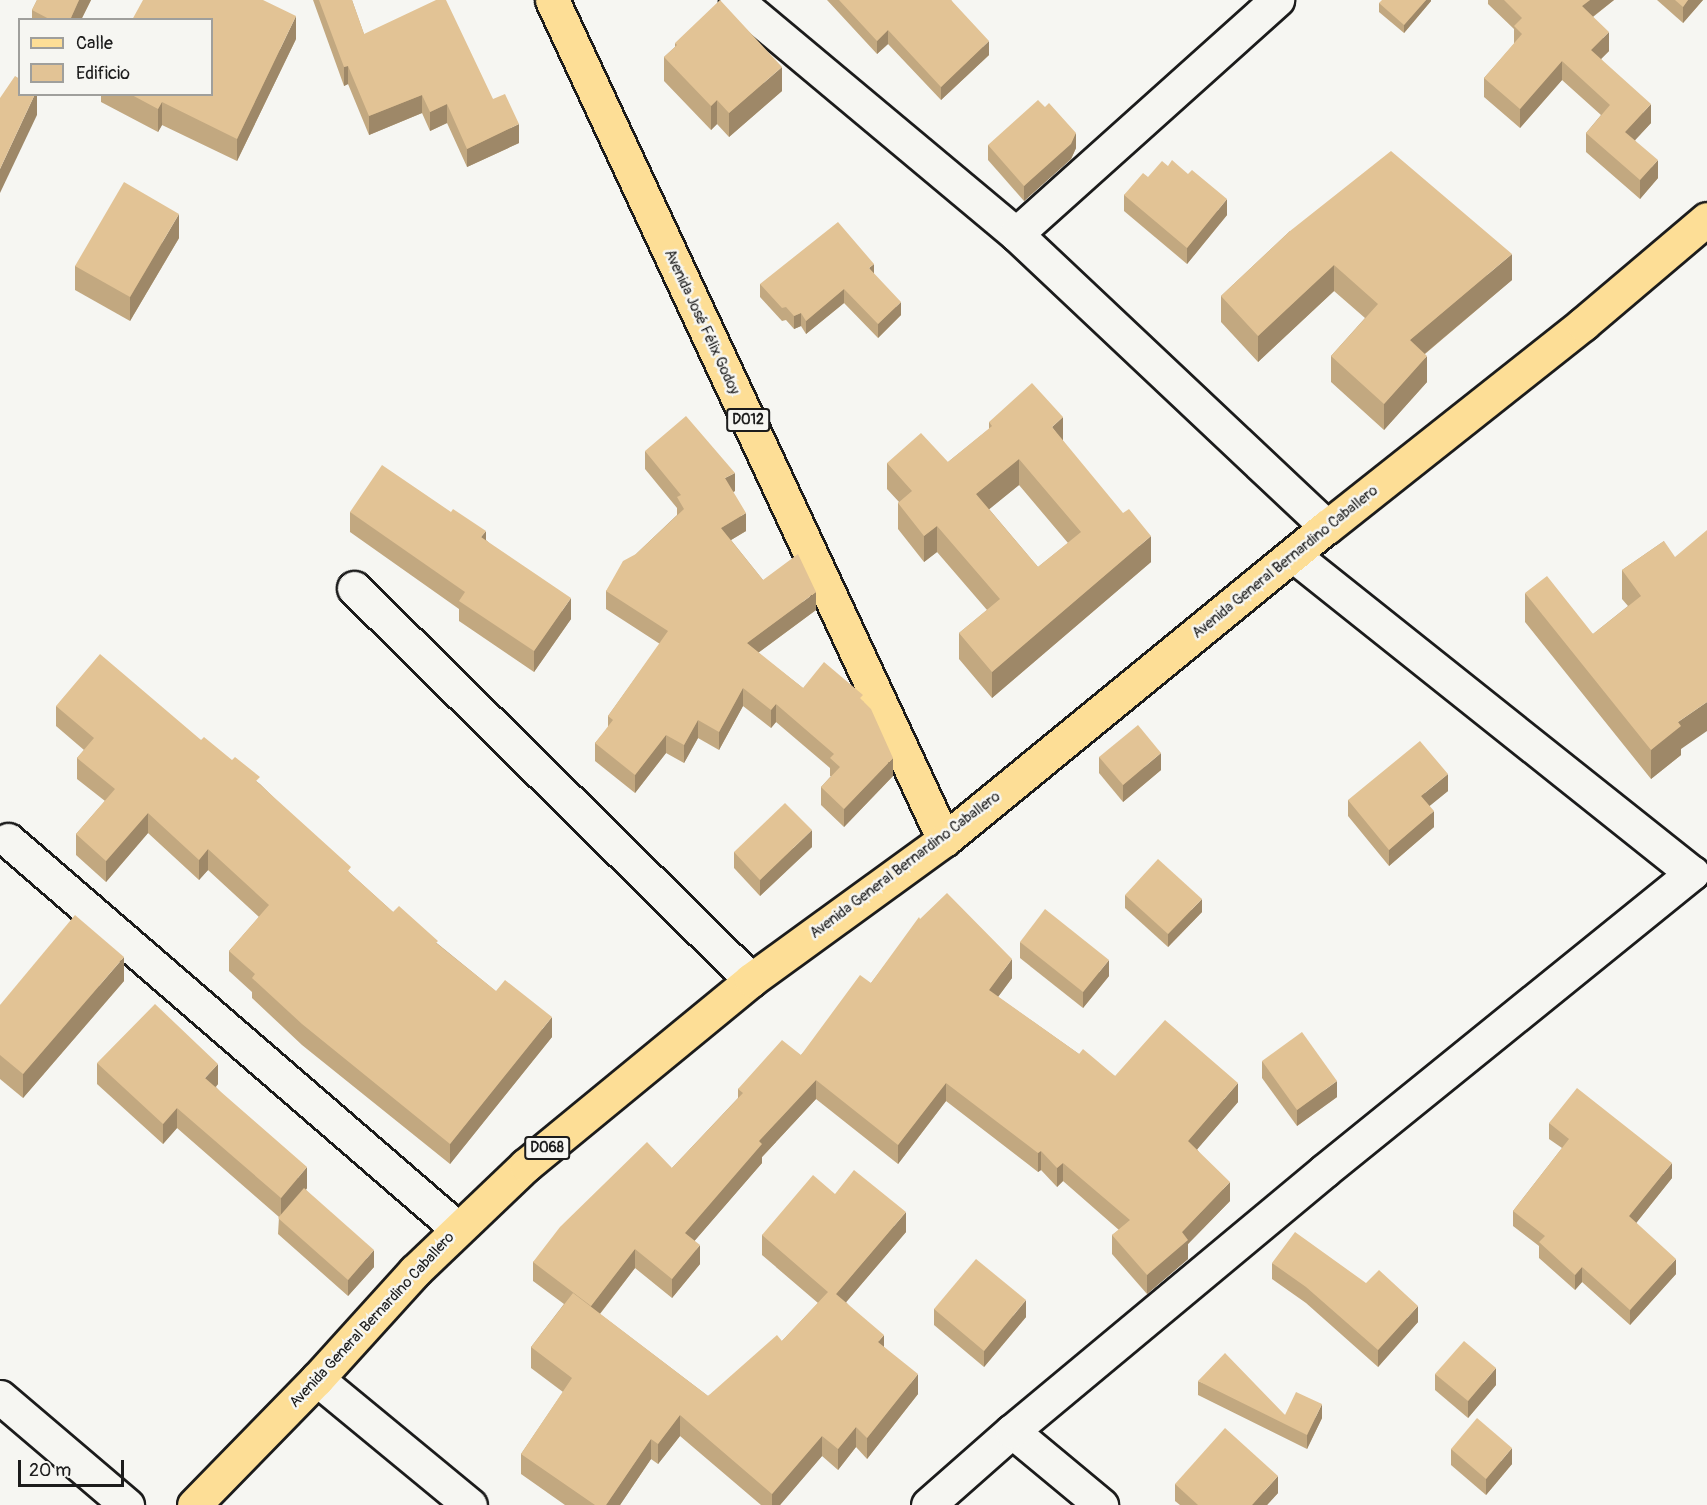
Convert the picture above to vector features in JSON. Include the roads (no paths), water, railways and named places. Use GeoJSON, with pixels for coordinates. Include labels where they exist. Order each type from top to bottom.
{"type":"FeatureCollection","features":[{"type":"Feature","properties":{"kind":"main road","name":"Avenida José Félix Godoy"},"geometry":{"type":"LineString","coordinates":[[552,0],[944,840]]}},
{"type":"Feature","properties":{"kind":"main road","name":"Avenida General Bernardino Caballero"},"geometry":{"type":"LineString","coordinates":[[194,1505],[317,1379],[414,1270],[526,1165],[751,980],[944,840],[1327,527],[1583,324],[1707,219]]}},
{"type":"Feature","properties":{"kind":"street"},"geometry":{"type":"LineString","coordinates":[[736,0],[1016,234],[1327,527]]}},
{"type":"Feature","properties":{"kind":"street"},"geometry":{"type":"LineString","coordinates":[[1016,234],[1277,0]]}},
{"type":"Feature","properties":{"kind":"street"},"geometry":{"type":"LineString","coordinates":[[928,1505],[1012,1431],[1324,1171],[1692,873],[1293,555]]}},
{"type":"Feature","properties":{"kind":"street"},"geometry":{"type":"LineString","coordinates":[[354,588],[751,980]]}},
{"type":"Feature","properties":{"kind":"street"},"geometry":{"type":"LineString","coordinates":[[8,840],[458,1229]]}},
{"type":"Feature","properties":{"kind":"street"},"geometry":{"type":"LineString","coordinates":[[317,1379],[470,1505]]}},
{"type":"Feature","properties":{"kind":"street"},"geometry":{"type":"LineString","coordinates":[[0,1397],[127,1505]]}},
{"type":"Feature","properties":{"kind":"street"},"geometry":{"type":"LineString","coordinates":[[1012,1431],[1101,1505]]}}]}
